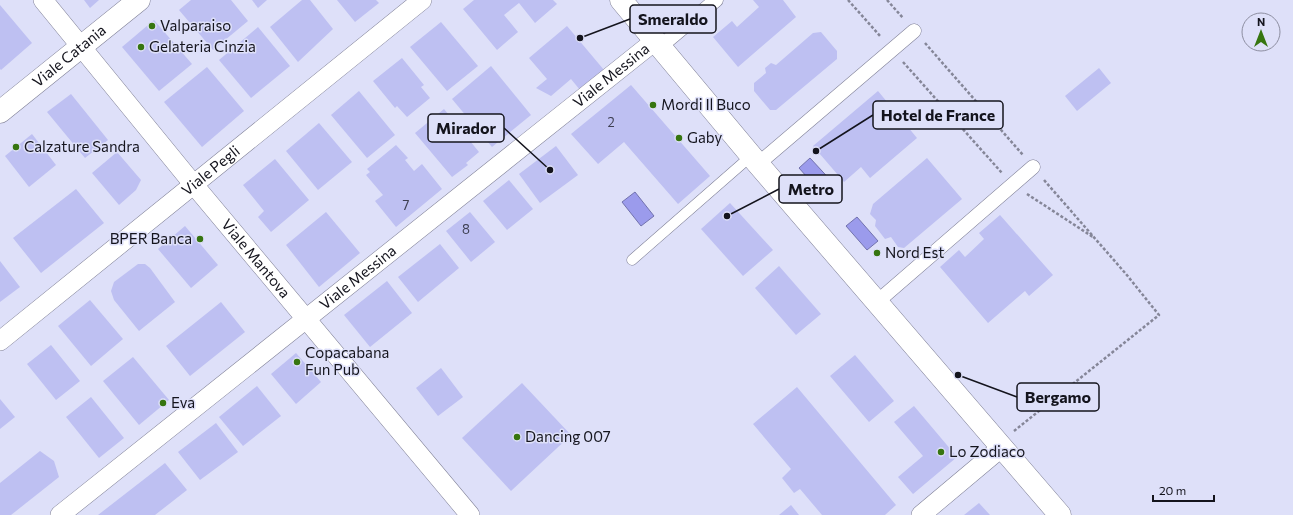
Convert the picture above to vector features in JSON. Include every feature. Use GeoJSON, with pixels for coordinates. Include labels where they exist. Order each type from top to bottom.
{"type":"FeatureCollection","features":[{"type":"Feature","properties":{"kind":"street","name":"Viale Mantova"},"geometry":{"type":"LineString","coordinates":[[43,0],[194,185],[470,515]]}},
{"type":"Feature","properties":{"kind":"street","name":"Viale Catania"},"geometry":{"type":"LineString","coordinates":[[0,112],[139,0]]}},
{"type":"Feature","properties":{"kind":"street","name":"Viale Pegli"},"geometry":{"type":"LineString","coordinates":[[0,341],[422,0]]}},
{"type":"Feature","properties":{"kind":"street"},"geometry":{"type":"LineString","coordinates":[[621,0],[755,160],[1060,515]]}},
{"type":"Feature","properties":{"kind":"street","name":"Viale Messina"},"geometry":{"type":"LineString","coordinates":[[60,515],[658,43],[716,0]]}},
{"type":"Feature","properties":{"kind":"street"},"geometry":{"type":"LineString","coordinates":[[755,160],[914,31]]}},
{"type":"Feature","properties":{"kind":"street"},"geometry":{"type":"LineString","coordinates":[[877,302],[1033,167]]}},
{"type":"Feature","properties":{"kind":"street"},"geometry":{"type":"LineString","coordinates":[[921,515],[1000,445]]}},
{"type":"Feature","properties":{"kind":"lane"},"geometry":{"type":"LineString","coordinates":[[632,260],[755,160]]}},
{"type":"Feature","properties":{"kind":"path"},"geometry":{"type":"LineString","coordinates":[[848,0],[1013,185],[1096,239]]}},
{"type":"Feature","properties":{"kind":"path"},"geometry":{"type":"LineString","coordinates":[[888,0],[1096,239],[1159,314],[1000,445]]}},
{"type":"Feature","properties":{"kind":"water"},"geometry":{"type":"Polygon","coordinates":[[[810,158],[835,185],[823,195],[799,168],[810,158]]]}},
{"type":"Feature","properties":{"kind":"water"},"geometry":{"type":"Polygon","coordinates":[[[635,192],[654,216],[641,226],[622,202],[635,192]]]}},
{"type":"Feature","properties":{"kind":"water"},"geometry":{"type":"Polygon","coordinates":[[[857,217],[878,241],[867,250],[846,226],[857,217]]]}},
{"type":"Feature","properties":{"kind":"building"},"geometry":{"type":"Polygon","coordinates":[[[84,0],[99,0],[90,8],[84,0]]]}},
{"type":"Feature","properties":{"kind":"building"},"geometry":{"type":"Polygon","coordinates":[[[191,0],[231,0],[248,21],[213,50],[179,10],[191,0]]]}},
{"type":"Feature","properties":{"kind":"building"},"geometry":{"type":"Polygon","coordinates":[[[252,0],[267,0],[258,8],[252,0]]]}},
{"type":"Feature","properties":{"kind":"building"},"geometry":{"type":"Polygon","coordinates":[[[302,0],[310,0],[333,29],[298,62],[270,27],[302,0]]]}},
{"type":"Feature","properties":{"kind":"building"},"geometry":{"type":"Polygon","coordinates":[[[337,0],[376,0],[379,3],[355,22],[337,0]]]}},
{"type":"Feature","properties":{"kind":"building"},"geometry":{"type":"Polygon","coordinates":[[[474,0],[553,0],[557,4],[535,23],[519,3],[504,15],[518,32],[497,50],[463,9],[474,0]]]}},
{"type":"Feature","properties":{"kind":"building"},"geometry":{"type":"Polygon","coordinates":[[[753,0],[783,0],[796,17],[738,67],[713,37],[732,21],[737,27],[759,7],[753,0]]]}},
{"type":"Feature","properties":{"kind":"building"},"geometry":{"type":"Polygon","coordinates":[[[0,5],[32,43],[1,70],[0,69],[0,5]]]}},
{"type":"Feature","properties":{"kind":"building"},"geometry":{"type":"Polygon","coordinates":[[[154,20],[192,64],[159,91],[122,47],[154,20]]]}},
{"type":"Feature","properties":{"kind":"building"},"geometry":{"type":"Polygon","coordinates":[[[441,22],[478,66],[447,91],[410,47],[441,22]]]}},
{"type":"Feature","properties":{"kind":"building"},"geometry":{"type":"Polygon","coordinates":[[[567,26],[604,70],[580,90],[571,79],[551,96],[536,88],[547,79],[529,58],[567,26]]]}},
{"type":"Feature","properties":{"kind":"building"},"geometry":{"type":"Polygon","coordinates":[[[258,27],[290,66],[251,98],[219,60],[258,27]]]}},
{"type":"Feature","properties":{"kind":"building"},"geometry":{"type":"Polygon","coordinates":[[[821,32],[837,51],[837,59],[776,110],[770,110],[754,91],[754,83],[766,73],[765,68],[771,63],[776,65],[813,33],[821,32]]]}},
{"type":"Feature","properties":{"kind":"building"},"geometry":{"type":"Polygon","coordinates":[[[402,58],[424,85],[421,87],[430,98],[407,117],[397,106],[395,108],[373,81],[402,58]]]}},
{"type":"Feature","properties":{"kind":"building"},"geometry":{"type":"Polygon","coordinates":[[[491,66],[531,115],[492,147],[452,99],[491,66]]]}},
{"type":"Feature","properties":{"kind":"building"},"geometry":{"type":"Polygon","coordinates":[[[207,67],[244,111],[202,147],[164,102],[207,67]]]}},
{"type":"Feature","properties":{"kind":"building"},"geometry":{"type":"Polygon","coordinates":[[[1099,68],[1111,83],[1077,111],[1065,96],[1099,68]]]}},
{"type":"Feature","properties":{"kind":"building"},"geometry":{"type":"Polygon","coordinates":[[[631,85],[710,176],[678,204],[624,142],[598,164],[571,134],[631,85]]]}},
{"type":"Feature","properties":{"kind":"building"},"geometry":{"type":"Polygon","coordinates":[[[359,91],[395,135],[367,158],[331,115],[359,91]]]}},
{"type":"Feature","properties":{"kind":"building"},"geometry":{"type":"Polygon","coordinates":[[[878,91],[917,138],[870,178],[861,167],[844,182],[813,146],[878,91]]]}},
{"type":"Feature","properties":{"kind":"building"},"geometry":{"type":"Polygon","coordinates":[[[71,94],[108,140],[85,158],[47,112],[71,94]]]}},
{"type":"Feature","properties":{"kind":"building"},"geometry":{"type":"Polygon","coordinates":[[[444,109],[479,152],[466,163],[468,165],[452,177],[415,133],[444,109]]]}},
{"type":"Feature","properties":{"kind":"building"},"geometry":{"type":"Polygon","coordinates":[[[319,123],[352,162],[318,190],[286,151],[319,123]]]}},
{"type":"Feature","properties":{"kind":"building"},"geometry":{"type":"Polygon","coordinates":[[[32,134],[56,165],[29,187],[5,156],[32,134]]]}},
{"type":"Feature","properties":{"kind":"building"},"geometry":{"type":"Polygon","coordinates":[[[396,145],[408,158],[405,160],[414,171],[422,164],[442,189],[396,227],[375,201],[383,195],[366,175],[370,172],[367,169],[396,145]]]}},
{"type":"Feature","properties":{"kind":"building"},"geometry":{"type":"Polygon","coordinates":[[[556,146],[578,175],[540,203],[519,174],[556,146]]]}},
{"type":"Feature","properties":{"kind":"building"},"geometry":{"type":"Polygon","coordinates":[[[117,152],[141,180],[136,190],[119,205],[92,173],[117,152]]]}},
{"type":"Feature","properties":{"kind":"building"},"geometry":{"type":"Polygon","coordinates":[[[927,158],[962,199],[904,248],[898,247],[891,237],[885,239],[875,226],[876,220],[870,214],[873,204],[927,158]]]}},
{"type":"Feature","properties":{"kind":"building"},"geometry":{"type":"Polygon","coordinates":[[[275,159],[309,200],[271,232],[258,217],[264,211],[243,185],[275,159]]]}},
{"type":"Feature","properties":{"kind":"building"},"geometry":{"type":"Polygon","coordinates":[[[509,180],[533,209],[507,230],[483,201],[509,180]]]}},
{"type":"Feature","properties":{"kind":"building"},"geometry":{"type":"Polygon","coordinates":[[[76,189],[104,223],[41,273],[13,238],[76,189]]]}},
{"type":"Feature","properties":{"kind":"building"},"geometry":{"type":"Polygon","coordinates":[[[730,203],[773,250],[743,276],[701,229],[730,203]]]}},
{"type":"Feature","properties":{"kind":"building"},"geometry":{"type":"Polygon","coordinates":[[[326,212],[360,253],[319,287],[286,245],[326,212]]]}},
{"type":"Feature","properties":{"kind":"building"},"geometry":{"type":"Polygon","coordinates":[[[470,212],[495,242],[471,262],[446,231],[470,212]]]}},
{"type":"Feature","properties":{"kind":"building"},"geometry":{"type":"Polygon","coordinates":[[[1000,215],[1053,275],[1029,296],[1025,291],[988,323],[940,267],[959,250],[965,257],[984,239],[979,233],[1000,215]]]}},
{"type":"Feature","properties":{"kind":"building"},"geometry":{"type":"Polygon","coordinates":[[[185,226],[218,265],[191,288],[158,249],[185,226]]]}},
{"type":"Feature","properties":{"kind":"building"},"geometry":{"type":"Polygon","coordinates":[[[440,244],[459,268],[418,302],[398,277],[440,244]]]}},
{"type":"Feature","properties":{"kind":"building"},"geometry":{"type":"Polygon","coordinates":[[[0,261],[20,287],[0,302],[0,261]]]}},
{"type":"Feature","properties":{"kind":"building"},"geometry":{"type":"Polygon","coordinates":[[[138,264],[145,264],[150,268],[175,302],[139,331],[114,300],[111,291],[114,282],[138,264]]]}},
{"type":"Feature","properties":{"kind":"building"},"geometry":{"type":"Polygon","coordinates":[[[779,266],[821,314],[796,335],[755,288],[779,266]]]}},
{"type":"Feature","properties":{"kind":"building"},"geometry":{"type":"Polygon","coordinates":[[[387,281],[412,313],[370,347],[344,315],[387,281]]]}},
{"type":"Feature","properties":{"kind":"building"},"geometry":{"type":"Polygon","coordinates":[[[90,300],[123,339],[91,366],[58,326],[90,300]]]}},
{"type":"Feature","properties":{"kind":"building"},"geometry":{"type":"Polygon","coordinates":[[[221,302],[245,332],[190,376],[166,346],[221,302]]]}},
{"type":"Feature","properties":{"kind":"building"},"geometry":{"type":"Polygon","coordinates":[[[51,345],[80,381],[56,400],[27,364],[51,345]]]}},
{"type":"Feature","properties":{"kind":"building"},"geometry":{"type":"Polygon","coordinates":[[[296,353],[321,382],[296,404],[271,374],[296,353]]]}},
{"type":"Feature","properties":{"kind":"building"},"geometry":{"type":"Polygon","coordinates":[[[855,355],[894,401],[869,422],[830,376],[855,355]]]}},
{"type":"Feature","properties":{"kind":"building"},"geometry":{"type":"Polygon","coordinates":[[[133,357],[169,400],[139,425],[103,381],[133,357]]]}},
{"type":"Feature","properties":{"kind":"building"},"geometry":{"type":"Polygon","coordinates":[[[441,368],[463,397],[438,416],[416,388],[441,368]]]}},
{"type":"Feature","properties":{"kind":"building","name":"Dancing 007"},"geometry":{"type":"Polygon","coordinates":[[[522,383],[571,435],[511,491],[462,438],[522,383]]]}},
{"type":"Feature","properties":{"kind":"building"},"geometry":{"type":"Polygon","coordinates":[[[257,386],[281,416],[243,446],[219,417],[257,386]]]}},
{"type":"Feature","properties":{"kind":"building"},"geometry":{"type":"Polygon","coordinates":[[[797,387],[896,505],[885,515],[822,515],[800,489],[794,493],[782,478],[791,469],[753,424],[797,387]]]}},
{"type":"Feature","properties":{"kind":"building"},"geometry":{"type":"Polygon","coordinates":[[[91,397],[124,438],[99,458],[66,417],[91,397]]]}},
{"type":"Feature","properties":{"kind":"building"},"geometry":{"type":"Polygon","coordinates":[[[0,399],[15,417],[0,429],[0,399]]]}},
{"type":"Feature","properties":{"kind":"building"},"geometry":{"type":"Polygon","coordinates":[[[914,406],[957,457],[913,494],[898,477],[923,456],[894,422],[914,406]]]}},
{"type":"Feature","properties":{"kind":"building"},"geometry":{"type":"Polygon","coordinates":[[[216,423],[238,452],[200,480],[178,452],[216,423]]]}},
{"type":"Feature","properties":{"kind":"building"},"geometry":{"type":"Polygon","coordinates":[[[40,451],[54,461],[59,477],[11,515],[0,515],[0,483],[40,451]]]}},
{"type":"Feature","properties":{"kind":"building"},"geometry":{"type":"Polygon","coordinates":[[[165,463],[187,490],[155,515],[98,515],[165,463]]]}},
{"type":"Feature","properties":{"kind":"building"},"geometry":{"type":"Polygon","coordinates":[[[979,503],[990,515],[964,515],[979,503]]]}},
{"type":"Feature","properties":{"kind":"building"},"geometry":{"type":"Polygon","coordinates":[[[791,505],[799,515],[779,515],[791,505]]]}},
{"type":"Feature","properties":{"kind":"place","name":"Valparaiso"},"geometry":{"type":"Point","coordinates":[152,26]}},
{"type":"Feature","properties":{"kind":"place","name":"Smeraldo"},"geometry":{"type":"Point","coordinates":[580,38]}},
{"type":"Feature","properties":{"kind":"place","name":"Gelateria Cinzia"},"geometry":{"type":"Point","coordinates":[141,47]}},
{"type":"Feature","properties":{"kind":"place","name":"Mordi Il Buco"},"geometry":{"type":"Point","coordinates":[653,105]}},
{"type":"Feature","properties":{"kind":"place","name":"Gaby"},"geometry":{"type":"Point","coordinates":[679,138]}},
{"type":"Feature","properties":{"kind":"place","name":"Calzature Sandra"},"geometry":{"type":"Point","coordinates":[16,147]}},
{"type":"Feature","properties":{"kind":"place","name":"Hotel de France"},"geometry":{"type":"Point","coordinates":[816,151]}},
{"type":"Feature","properties":{"kind":"place","name":"Mirador"},"geometry":{"type":"Point","coordinates":[550,170]}},
{"type":"Feature","properties":{"kind":"place","name":"Metro"},"geometry":{"type":"Point","coordinates":[727,216]}},
{"type":"Feature","properties":{"kind":"place","name":"BPER Banca"},"geometry":{"type":"Point","coordinates":[200,239]}},
{"type":"Feature","properties":{"kind":"place","name":"Nord Est"},"geometry":{"type":"Point","coordinates":[877,253]}},
{"type":"Feature","properties":{"kind":"place","name":"Copacabana Fun Pub"},"geometry":{"type":"Point","coordinates":[297,362]}},
{"type":"Feature","properties":{"kind":"place","name":"Bergamo"},"geometry":{"type":"Point","coordinates":[958,375]}},
{"type":"Feature","properties":{"kind":"place","name":"Eva"},"geometry":{"type":"Point","coordinates":[163,403]}},
{"type":"Feature","properties":{"kind":"place","name":"Dancing 007"},"geometry":{"type":"Point","coordinates":[517,437]}},
{"type":"Feature","properties":{"kind":"place","name":"Lo Zodiaco"},"geometry":{"type":"Point","coordinates":[941,452]}}]}
